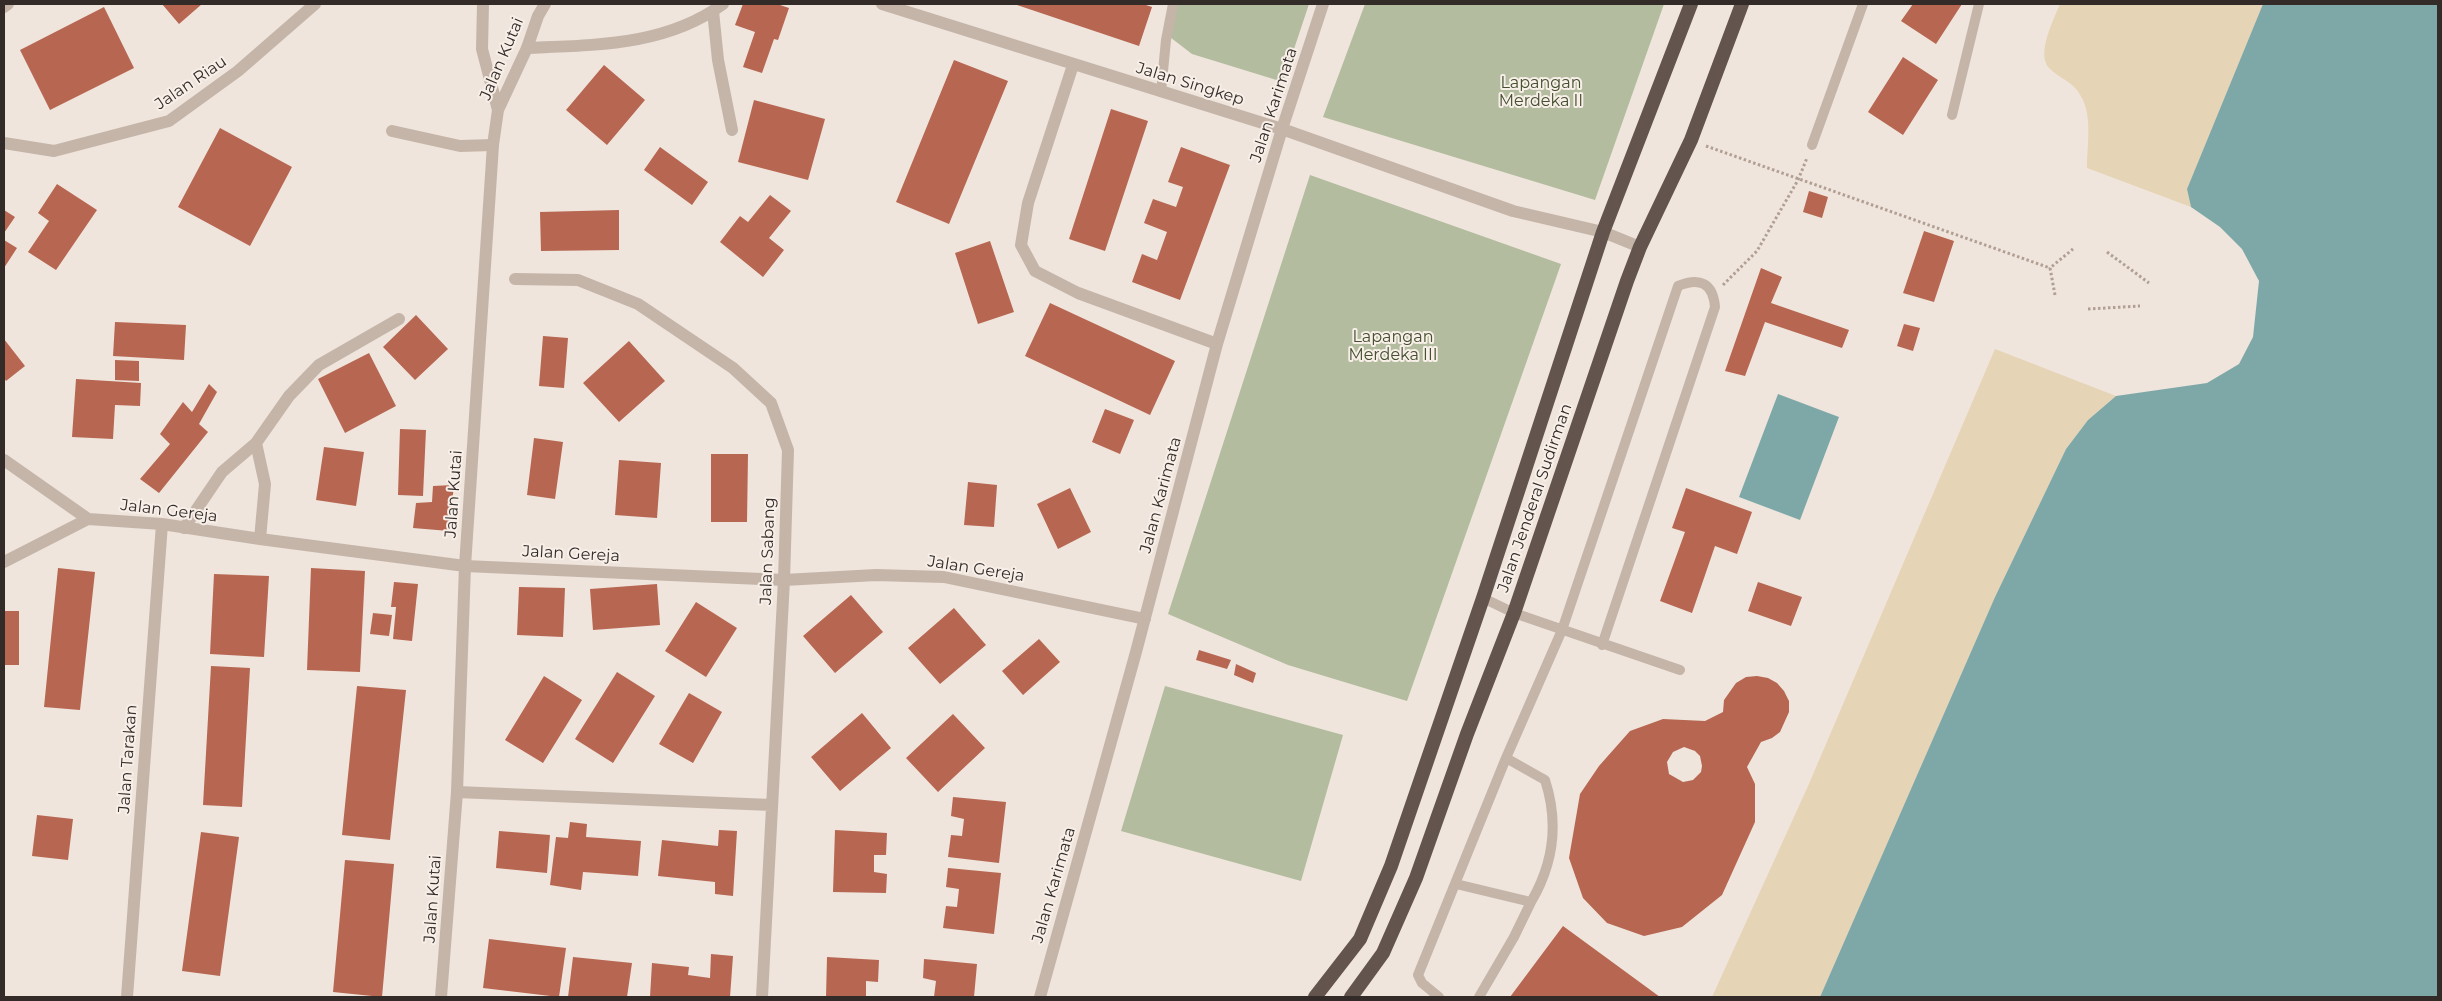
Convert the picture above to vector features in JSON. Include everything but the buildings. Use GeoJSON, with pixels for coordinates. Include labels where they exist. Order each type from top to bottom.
{"type":"FeatureCollection","features":[{"type":"Feature","properties":{"kind":"highway","name":"Jalan Jenderal Sudirman"},"geometry":{"type":"LineString","coordinates":[[1315,997],[1360,939],[1391,866],[1483,598],[1603,232],[1691,4]]}},
{"type":"Feature","properties":{"kind":"highway","name":"Jalan Jenderal Sudirman"},"geometry":{"type":"LineString","coordinates":[[1351,997],[1383,953],[1416,878],[1467,734],[1514,613],[1626,282],[1640,247],[1691,140],[1742,4]]}},
{"type":"Feature","properties":{"kind":"street"},"geometry":{"type":"LineString","coordinates":[[4,7],[8,4]]}},
{"type":"Feature","properties":{"kind":"street","name":"Jalan Riau"},"geometry":{"type":"LineString","coordinates":[[4,143],[54,151],[169,121],[238,71],[315,4]]}},
{"type":"Feature","properties":{"kind":"street"},"geometry":{"type":"LineString","coordinates":[[483,4],[482,49],[498,110]]}},
{"type":"Feature","properties":{"kind":"street","name":"Jalan Kutai"},"geometry":{"type":"LineString","coordinates":[[442,997],[457,792],[465,566],[493,145],[498,110],[527,48],[539,10],[545,4]]}},
{"type":"Feature","properties":{"kind":"street","name":"Jalan Singkep"},"geometry":{"type":"LineString","coordinates":[[882,4],[1282,129],[1513,210],[1603,232],[1640,247]]}},
{"type":"Feature","properties":{"kind":"street","name":"Jalan Karimata"},"geometry":{"type":"LineString","coordinates":[[1040,997],[1145,619],[1217,344],[1282,129],[1323,4]]}},
{"type":"Feature","properties":{"kind":"street"},"geometry":{"type":"LineString","coordinates":[[527,48],[614,44],[660,35],[696,20],[718,7]]}},
{"type":"Feature","properties":{"kind":"street"},"geometry":{"type":"LineString","coordinates":[[718,7],[718,60],[732,130]]}},
{"type":"Feature","properties":{"kind":"street"},"geometry":{"type":"LineString","coordinates":[[1073,65],[1028,203],[1021,245],[1035,271],[1078,293],[1217,344]]}},
{"type":"Feature","properties":{"kind":"street"},"geometry":{"type":"LineString","coordinates":[[392,131],[460,146],[493,145]]}},
{"type":"Feature","properties":{"kind":"street","name":"Jalan Sabang"},"geometry":{"type":"LineString","coordinates":[[515,279],[578,280],[638,304],[733,368],[771,403],[788,450],[784,580],[762,997]]}},
{"type":"Feature","properties":{"kind":"street"},"geometry":{"type":"LineString","coordinates":[[184,528],[222,472],[256,443],[289,396],[319,365],[399,319]]}},
{"type":"Feature","properties":{"kind":"street"},"geometry":{"type":"LineString","coordinates":[[256,443],[265,484],[260,539]]}},
{"type":"Feature","properties":{"kind":"street"},"geometry":{"type":"LineString","coordinates":[[4,460],[88,518],[4,562]]}},
{"type":"Feature","properties":{"kind":"street","name":"Jalan Gereja"},"geometry":{"type":"LineString","coordinates":[[88,518],[162,524],[465,566],[784,580],[876,575],[944,577],[1145,619]]}},
{"type":"Feature","properties":{"kind":"street","name":"Jalan Tarakan"},"geometry":{"type":"LineString","coordinates":[[127,997],[162,524]]}},
{"type":"Feature","properties":{"kind":"street"},"geometry":{"type":"LineString","coordinates":[[457,792],[771,805]]}},
{"type":"Feature","properties":{"kind":"lane"},"geometry":{"type":"LineString","coordinates":[[1161,92],[1166,40],[1173,4]]}},
{"type":"Feature","properties":{"kind":"lane"},"geometry":{"type":"LineString","coordinates":[[1812,145],[1863,4]]}},
{"type":"Feature","properties":{"kind":"lane"},"geometry":{"type":"LineString","coordinates":[[1952,116],[1979,4]]}},
{"type":"Feature","properties":{"kind":"lane"},"geometry":{"type":"LineString","coordinates":[[1439,997],[1422,983],[1418,975],[1506,758],[1562,630],[1678,286],[1692,281],[1709,286],[1714,294],[1715,307],[1602,645]]}},
{"type":"Feature","properties":{"kind":"lane"},"geometry":{"type":"LineString","coordinates":[[1483,598],[1514,613],[1602,645],[1680,670]]}},
{"type":"Feature","properties":{"kind":"lane"},"geometry":{"type":"LineString","coordinates":[[1479,997],[1544,881],[1551,854],[1552,804],[1545,780],[1506,758]]}},
{"type":"Feature","properties":{"kind":"lane"},"geometry":{"type":"LineString","coordinates":[[1456,884],[1531,902]]}},
{"type":"Feature","properties":{"kind":"path"},"geometry":{"type":"LineString","coordinates":[[1691,140],[1798,180],[1855,197],[2050,268]]}},
{"type":"Feature","properties":{"kind":"path"},"geometry":{"type":"LineString","coordinates":[[1714,294],[1757,251],[1798,180],[1812,145]]}},
{"type":"Feature","properties":{"kind":"path"},"geometry":{"type":"LineString","coordinates":[[2050,268],[2073,249]]}},
{"type":"Feature","properties":{"kind":"path"},"geometry":{"type":"LineString","coordinates":[[2106,252],[2149,283]]}},
{"type":"Feature","properties":{"kind":"path"},"geometry":{"type":"LineString","coordinates":[[2050,268],[2055,295]]}},
{"type":"Feature","properties":{"kind":"path"},"geometry":{"type":"LineString","coordinates":[[2088,309],[2140,306]]}},
{"type":"Feature","properties":{"kind":"green space"},"geometry":{"type":"Polygon","coordinates":[[[1175,4],[1309,4],[1283,82],[1192,54],[1166,34],[1175,4]]]}},
{"type":"Feature","properties":{"kind":"green space","name":"Lapangan Merdeka II"},"geometry":{"type":"Polygon","coordinates":[[[1365,4],[1664,4],[1595,200],[1323,117],[1365,4]]]}},
{"type":"Feature","properties":{"kind":"green space","name":"Lapangan Merdeka III"},"geometry":{"type":"Polygon","coordinates":[[[1310,175],[1561,264],[1407,701],[1288,665],[1168,614],[1310,175]]]}},
{"type":"Feature","properties":{"kind":"green space"},"geometry":{"type":"Polygon","coordinates":[[[1165,686],[1343,735],[1301,881],[1121,831],[1165,686]]]}},
{"type":"Feature","properties":{"kind":"sand"},"geometry":{"type":"Polygon","coordinates":[[[2060,4],[2263,4],[2187,189],[2191,207],[2087,168],[2088,124],[2083,100],[2072,85],[2050,69],[2044,55],[2050,27],[2060,4]]]}},
{"type":"Feature","properties":{"kind":"sand"},"geometry":{"type":"Polygon","coordinates":[[[1995,349],[2116,396],[2088,420],[2066,449],[1995,597],[1820,997],[1712,997],[1808,786],[1995,349]]]}},
{"type":"Feature","properties":{"kind":"water"},"geometry":{"type":"Polygon","coordinates":[[[2263,4],[2438,4],[2438,997],[1820,997],[1995,597],[2066,449],[2088,420],[2116,396],[2207,383],[2239,364],[2253,337],[2259,281],[2242,249],[2220,227],[2191,207],[2187,189],[2263,4]]]}},
{"type":"Feature","properties":{"kind":"water"},"geometry":{"type":"Polygon","coordinates":[[[1778,394],[1839,417],[1800,520],[1739,497],[1778,394]]]}}]}
